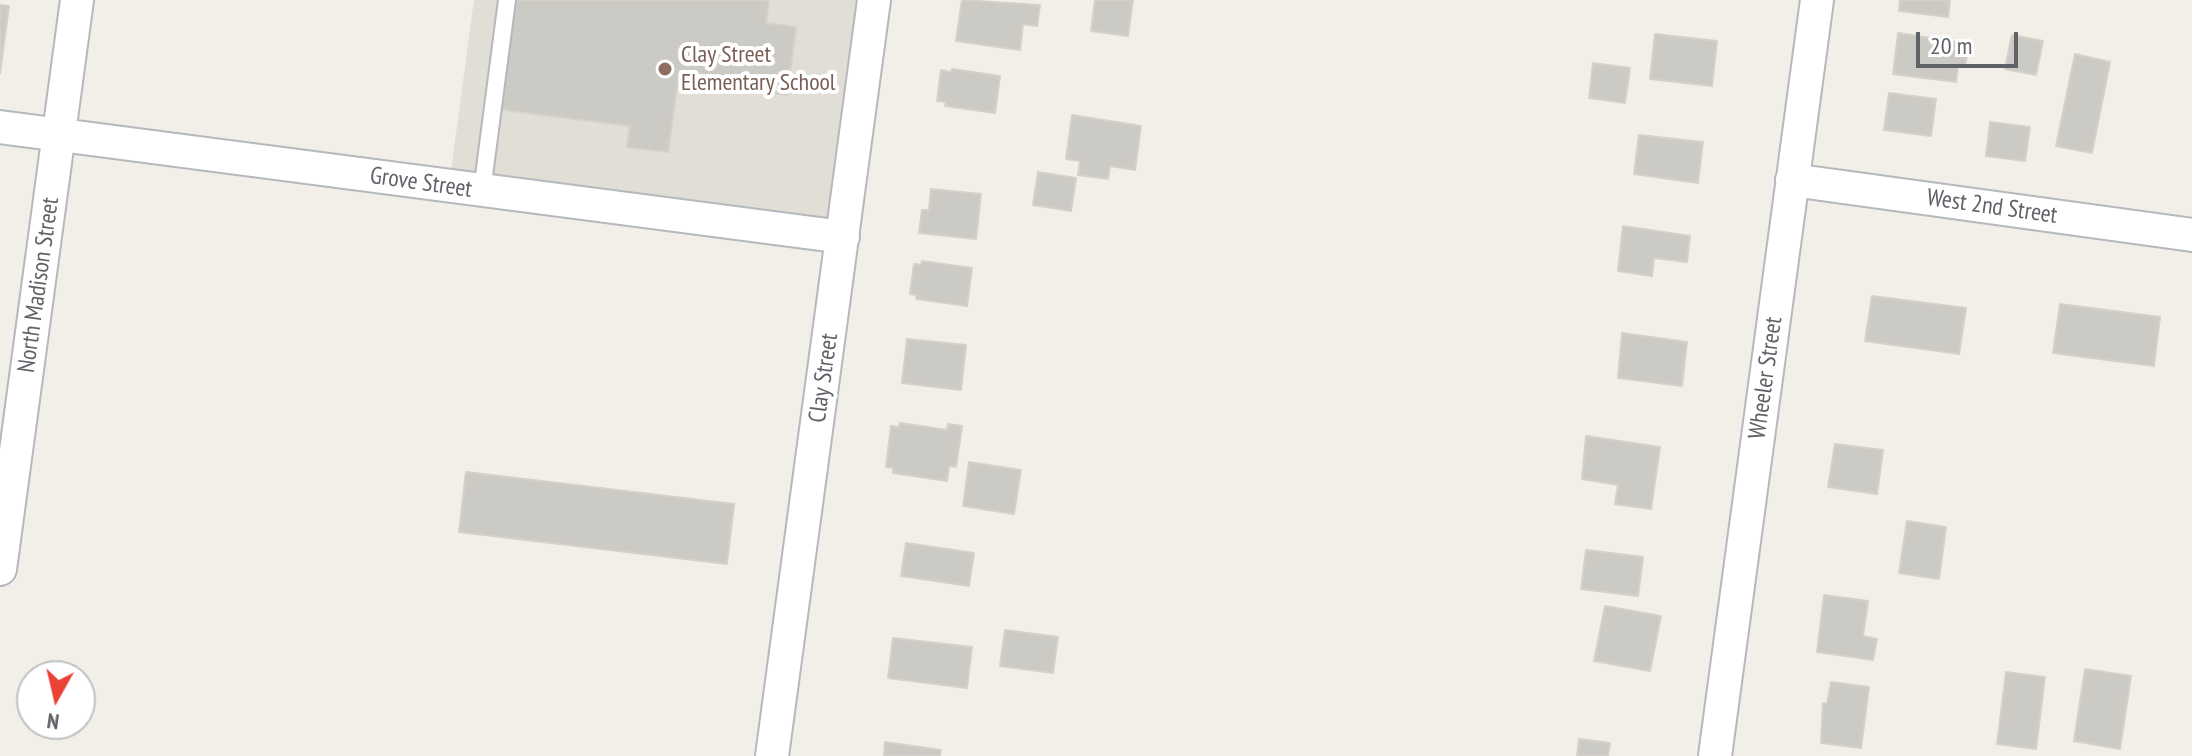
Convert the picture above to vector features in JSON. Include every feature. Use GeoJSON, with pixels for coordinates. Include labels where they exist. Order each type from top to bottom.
{"type":"FeatureCollection","features":[{"type":"Feature","properties":{"kind":"street","name":"North Madison Street"},"geometry":{"type":"LineString","coordinates":[[0,569],[77,0]]}},
{"type":"Feature","properties":{"kind":"street","name":"Clay Street"},"geometry":{"type":"LineString","coordinates":[[772,756],[874,0]]}},
{"type":"Feature","properties":{"kind":"street","name":"Wheeler Street"},"geometry":{"type":"LineString","coordinates":[[1715,756],[1817,0]]}},
{"type":"Feature","properties":{"kind":"street","name":"Grove Street"},"geometry":{"type":"LineString","coordinates":[[0,127],[843,237]]}},
{"type":"Feature","properties":{"kind":"street","name":"West 2nd Street"},"geometry":{"type":"LineString","coordinates":[[1792,180],[2192,235]]}},
{"type":"Feature","properties":{"kind":"lane"},"geometry":{"type":"LineString","coordinates":[[482,191],[507,0]]}},
{"type":"Feature","properties":{"kind":"shaded area","name":"Clay Street Elementary School"},"geometry":{"type":"Polygon","coordinates":[[[474,0],[874,0],[843,237],[449,186],[474,0]]]}},
{"type":"Feature","properties":{"kind":"building"},"geometry":{"type":"Polygon","coordinates":[[[511,0],[769,0],[766,23],[796,27],[787,95],[678,80],[668,152],[627,147],[630,126],[497,109],[511,0]]]}},
{"type":"Feature","properties":{"kind":"building"},"geometry":{"type":"Polygon","coordinates":[[[962,0],[1040,5],[1037,26],[1023,24],[1020,50],[956,41],[962,0]]]}},
{"type":"Feature","properties":{"kind":"building"},"geometry":{"type":"Polygon","coordinates":[[[1095,0],[1133,0],[1128,36],[1091,31],[1095,0]]]}},
{"type":"Feature","properties":{"kind":"building"},"geometry":{"type":"Polygon","coordinates":[[[1900,0],[1950,0],[1948,17],[1899,11],[1900,0]]]}},
{"type":"Feature","properties":{"kind":"building"},"geometry":{"type":"Polygon","coordinates":[[[0,5],[9,6],[0,73],[0,5]]]}},
{"type":"Feature","properties":{"kind":"building"},"geometry":{"type":"Polygon","coordinates":[[[1898,33],[1969,44],[1965,67],[1958,65],[1956,82],[1893,74],[1898,33]]]}},
{"type":"Feature","properties":{"kind":"building"},"geometry":{"type":"Polygon","coordinates":[[[1655,34],[1717,41],[1712,86],[1650,79],[1655,34]]]}},
{"type":"Feature","properties":{"kind":"building"},"geometry":{"type":"Polygon","coordinates":[[[2012,35],[2043,41],[2036,75],[2005,69],[2012,35]]]}},
{"type":"Feature","properties":{"kind":"building"},"geometry":{"type":"Polygon","coordinates":[[[2075,54],[2110,62],[2092,153],[2056,146],[2075,54]]]}},
{"type":"Feature","properties":{"kind":"building"},"geometry":{"type":"Polygon","coordinates":[[[1593,63],[1630,68],[1625,103],[1589,98],[1593,63]]]}},
{"type":"Feature","properties":{"kind":"building"},"geometry":{"type":"Polygon","coordinates":[[[952,69],[1000,76],[995,113],[945,106],[946,102],[937,101],[941,70],[951,72],[952,69]]]}},
{"type":"Feature","properties":{"kind":"building"},"geometry":{"type":"Polygon","coordinates":[[[1889,93],[1936,99],[1931,136],[1884,130],[1889,93]]]}},
{"type":"Feature","properties":{"kind":"building"},"geometry":{"type":"Polygon","coordinates":[[[1072,115],[1141,126],[1135,170],[1110,166],[1108,179],[1078,175],[1080,161],[1066,159],[1072,115]]]}},
{"type":"Feature","properties":{"kind":"building"},"geometry":{"type":"Polygon","coordinates":[[[1990,122],[2030,127],[2025,161],[1986,156],[1990,122]]]}},
{"type":"Feature","properties":{"kind":"building"},"geometry":{"type":"Polygon","coordinates":[[[1639,135],[1703,142],[1698,183],[1634,174],[1639,135]]]}},
{"type":"Feature","properties":{"kind":"building"},"geometry":{"type":"Polygon","coordinates":[[[1038,172],[1076,178],[1071,211],[1033,205],[1038,172]]]}},
{"type":"Feature","properties":{"kind":"building"},"geometry":{"type":"Polygon","coordinates":[[[931,189],[981,194],[976,239],[919,233],[922,210],[929,210],[931,189]]]}},
{"type":"Feature","properties":{"kind":"building"},"geometry":{"type":"Polygon","coordinates":[[[1623,226],[1690,236],[1687,262],[1654,258],[1652,276],[1618,271],[1623,226]]]}},
{"type":"Feature","properties":{"kind":"building"},"geometry":{"type":"Polygon","coordinates":[[[922,261],[972,268],[967,306],[916,299],[917,295],[910,294],[914,264],[921,265],[922,261]]]}},
{"type":"Feature","properties":{"kind":"building"},"geometry":{"type":"Polygon","coordinates":[[[1872,296],[1966,308],[1959,354],[1865,341],[1872,296]]]}},
{"type":"Feature","properties":{"kind":"building"},"geometry":{"type":"Polygon","coordinates":[[[2060,304],[2160,317],[2154,366],[2053,353],[2060,304]]]}},
{"type":"Feature","properties":{"kind":"building"},"geometry":{"type":"Polygon","coordinates":[[[1622,333],[1687,342],[1682,386],[1618,378],[1622,333]]]}},
{"type":"Feature","properties":{"kind":"building"},"geometry":{"type":"Polygon","coordinates":[[[907,339],[966,345],[961,390],[902,383],[907,339]]]}},
{"type":"Feature","properties":{"kind":"building"},"geometry":{"type":"Polygon","coordinates":[[[900,423],[947,430],[948,424],[962,426],[956,467],[949,466],[947,481],[893,473],[893,468],[886,467],[891,426],[899,427],[900,423]]]}},
{"type":"Feature","properties":{"kind":"building"},"geometry":{"type":"Polygon","coordinates":[[[1586,436],[1660,447],[1651,509],[1615,504],[1618,485],[1582,479],[1586,436]]]}},
{"type":"Feature","properties":{"kind":"building"},"geometry":{"type":"Polygon","coordinates":[[[1835,444],[1883,450],[1877,494],[1828,487],[1835,444]]]}},
{"type":"Feature","properties":{"kind":"building"},"geometry":{"type":"Polygon","coordinates":[[[969,462],[1021,470],[1014,514],[963,506],[969,462]]]}},
{"type":"Feature","properties":{"kind":"building"},"geometry":{"type":"Polygon","coordinates":[[[466,472],[734,504],[727,564],[459,532],[466,472]]]}},
{"type":"Feature","properties":{"kind":"building"},"geometry":{"type":"Polygon","coordinates":[[[1907,521],[1946,527],[1939,579],[1899,573],[1907,521]]]}},
{"type":"Feature","properties":{"kind":"building"},"geometry":{"type":"Polygon","coordinates":[[[906,543],[974,553],[969,586],[901,576],[906,543]]]}},
{"type":"Feature","properties":{"kind":"building"},"geometry":{"type":"Polygon","coordinates":[[[1586,550],[1643,557],[1638,596],[1581,589],[1586,550]]]}},
{"type":"Feature","properties":{"kind":"building"},"geometry":{"type":"Polygon","coordinates":[[[1824,595],[1868,601],[1863,636],[1877,639],[1873,660],[1817,652],[1824,595]]]}},
{"type":"Feature","properties":{"kind":"building"},"geometry":{"type":"Polygon","coordinates":[[[1605,606],[1661,616],[1650,671],[1594,661],[1605,606]]]}},
{"type":"Feature","properties":{"kind":"building"},"geometry":{"type":"Polygon","coordinates":[[[1005,630],[1058,637],[1053,673],[1000,666],[1005,630]]]}},
{"type":"Feature","properties":{"kind":"building"},"geometry":{"type":"Polygon","coordinates":[[[893,638],[972,647],[967,688],[888,678],[893,638]]]}},
{"type":"Feature","properties":{"kind":"building"},"geometry":{"type":"Polygon","coordinates":[[[2085,669],[2131,676],[2120,749],[2074,741],[2085,669]]]}},
{"type":"Feature","properties":{"kind":"building"},"geometry":{"type":"Polygon","coordinates":[[[2006,672],[2045,677],[2036,749],[1997,744],[2006,672]]]}},
{"type":"Feature","properties":{"kind":"building"},"geometry":{"type":"Polygon","coordinates":[[[1831,682],[1869,687],[1861,748],[1821,743],[1823,703],[1827,704],[1831,682]]]}},
{"type":"Feature","properties":{"kind":"building"},"geometry":{"type":"Polygon","coordinates":[[[1579,739],[1610,743],[1608,756],[1577,756],[1579,739]]]}},
{"type":"Feature","properties":{"kind":"building"},"geometry":{"type":"Polygon","coordinates":[[[885,742],[941,750],[940,756],[884,756],[885,742]]]}},
{"type":"Feature","properties":{"kind":"place","name":"Clay Street Elementary School"},"geometry":{"type":"Point","coordinates":[665,69]}}]}
